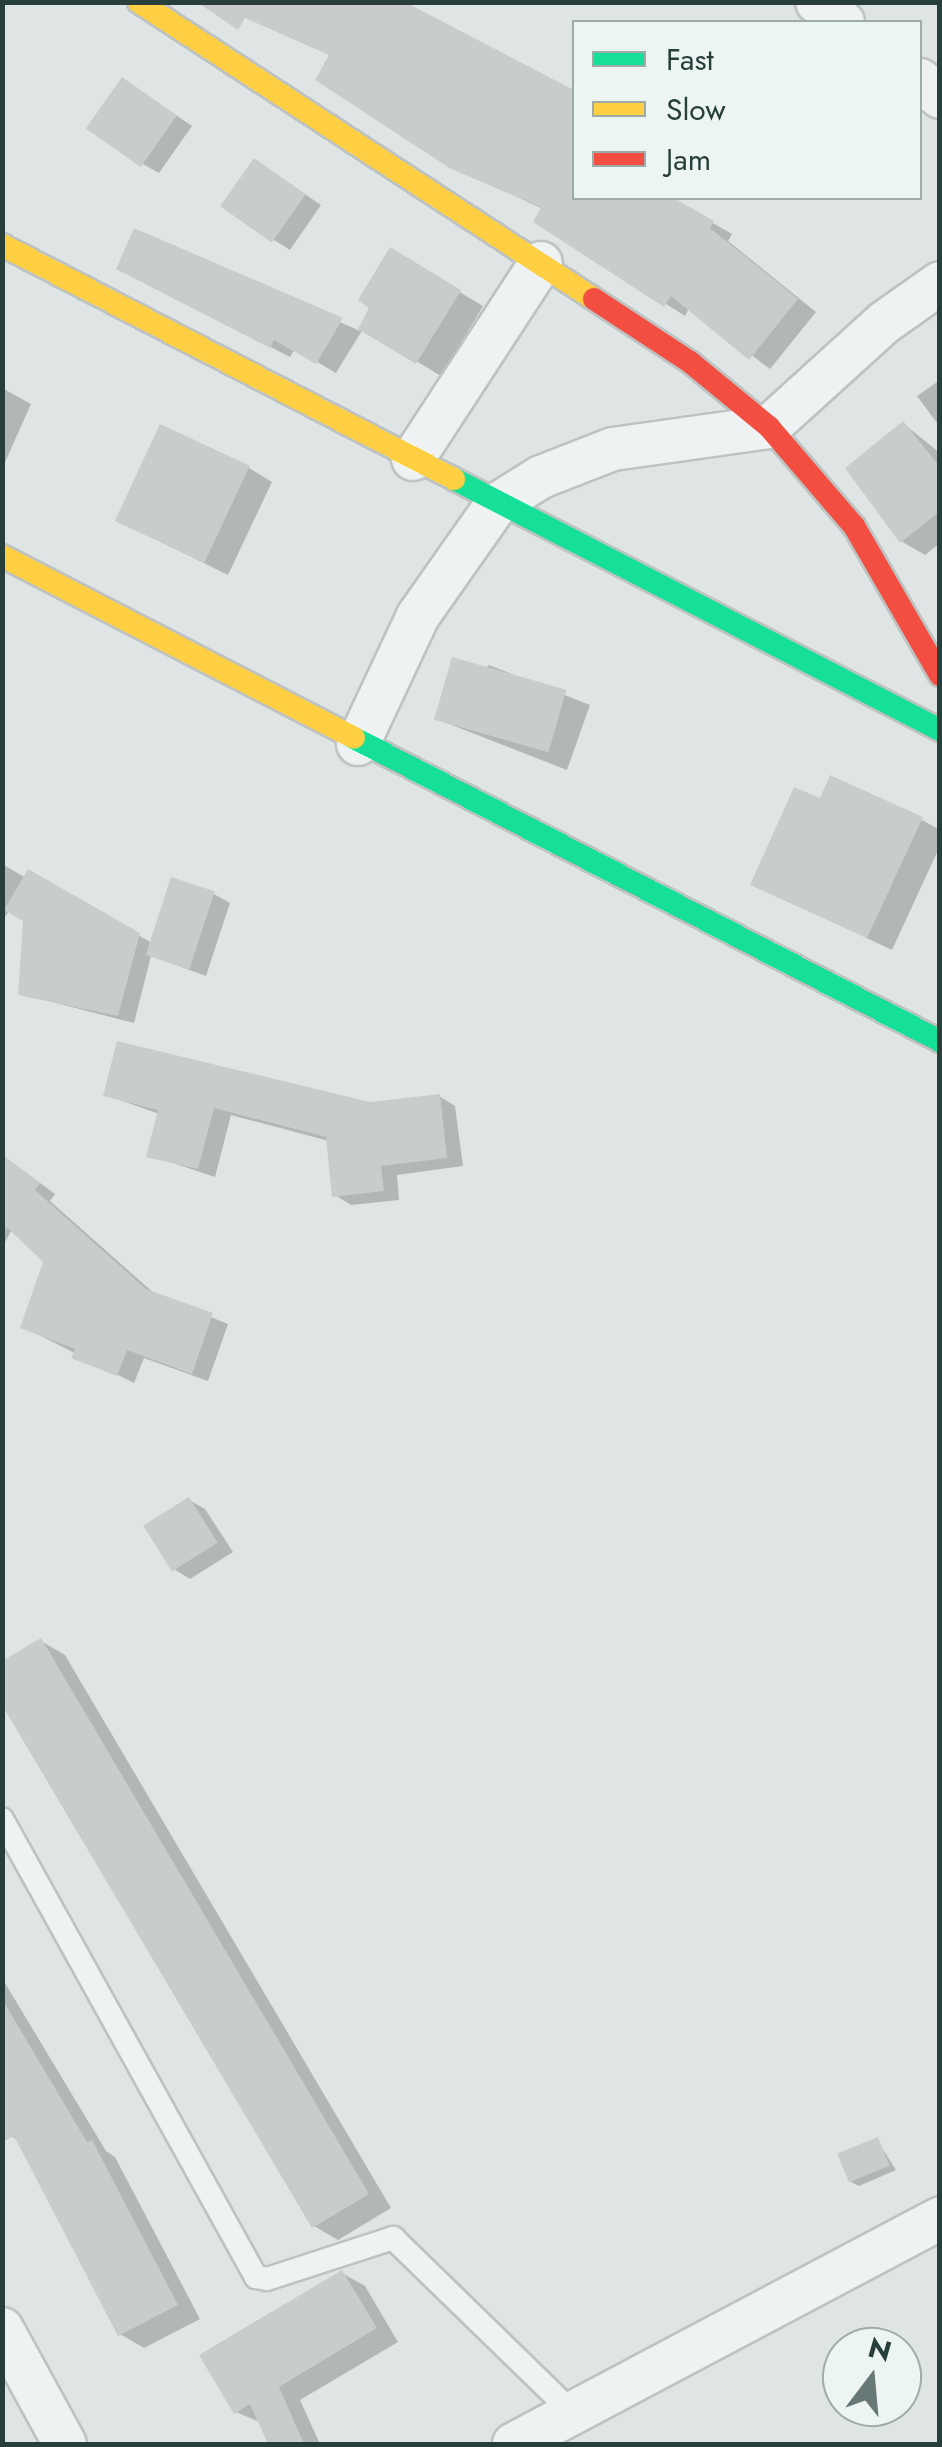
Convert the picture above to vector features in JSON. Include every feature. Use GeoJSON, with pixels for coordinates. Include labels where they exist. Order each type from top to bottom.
{"type":"FeatureCollection","features":[{"type":"Feature","properties":{"kind":"street"},"geometry":{"type":"LineString","coordinates":[[817,2],[841,20]]}},
{"type":"Feature","properties":{"kind":"street"},"geometry":{"type":"LineString","coordinates":[[148,5],[690,362],[769,426],[854,526],[940,675]]}},
{"type":"Feature","properties":{"kind":"street"},"geometry":{"type":"LineString","coordinates":[[2,245],[496,505],[940,730]]}},
{"type":"Feature","properties":{"kind":"street"},"geometry":{"type":"LineString","coordinates":[[412,459],[540,263]]}},
{"type":"Feature","properties":{"kind":"street"},"geometry":{"type":"LineString","coordinates":[[358,744],[418,616],[496,505],[542,477],[613,449],[769,426],[885,322],[940,283]]}},
{"type":"Feature","properties":{"kind":"street"},"geometry":{"type":"LineString","coordinates":[[2,556],[358,744],[940,1042]]}},
{"type":"Feature","properties":{"kind":"street"},"geometry":{"type":"LineString","coordinates":[[514,2444],[940,2218]]}},
{"type":"Feature","properties":{"kind":"street"},"geometry":{"type":"LineString","coordinates":[[2,2329],[65,2444]]}},
{"type":"Feature","properties":{"kind":"lane"},"geometry":{"type":"LineString","coordinates":[[2,1819],[256,2277],[267,2279],[393,2238],[572,2412]]}},
{"type":"Feature","properties":{"kind":"building"},"geometry":{"type":"Polygon","coordinates":[[[197,2],[405,2],[572,89],[572,200],[677,200],[714,221],[710,228],[798,299],[749,360],[671,296],[664,307],[533,222],[541,207],[451,169],[315,80],[329,55],[245,18],[238,30],[197,2]]]}},
{"type":"Feature","properties":{"kind":"building"},"geometry":{"type":"Polygon","coordinates":[[[122,77],[177,115],[141,167],[86,129],[122,77]]]}},
{"type":"Feature","properties":{"kind":"building"},"geometry":{"type":"Polygon","coordinates":[[[254,158],[306,194],[272,242],[220,206],[254,158]]]}},
{"type":"Feature","properties":{"kind":"building"},"geometry":{"type":"Polygon","coordinates":[[[134,228],[343,318],[316,364],[274,340],[270,348],[116,269],[134,228]]]}},
{"type":"Feature","properties":{"kind":"building"},"geometry":{"type":"Polygon","coordinates":[[[390,247],[461,290],[416,364],[358,329],[369,308],[358,300],[390,247]]]}},
{"type":"Feature","properties":{"kind":"building"},"geometry":{"type":"Polygon","coordinates":[[[903,421],[940,467],[940,511],[900,543],[845,468],[903,421]]]}},
{"type":"Feature","properties":{"kind":"building"},"geometry":{"type":"Polygon","coordinates":[[[160,424],[250,466],[205,563],[115,521],[160,424]]]}},
{"type":"Feature","properties":{"kind":"building"},"geometry":{"type":"Polygon","coordinates":[[[452,657],[566,690],[548,752],[434,719],[452,657]]]}},
{"type":"Feature","properties":{"kind":"building"},"geometry":{"type":"Polygon","coordinates":[[[830,775],[923,817],[867,938],[750,885],[794,787],[820,798],[830,775]]]}},
{"type":"Feature","properties":{"kind":"building"},"geometry":{"type":"Polygon","coordinates":[[[28,869],[140,933],[118,1016],[18,995],[23,921],[4,910],[28,869]]]}},
{"type":"Feature","properties":{"kind":"building"},"geometry":{"type":"Polygon","coordinates":[[[171,877],[215,891],[189,969],[146,955],[171,877]]]}},
{"type":"Feature","properties":{"kind":"building"},"geometry":{"type":"Polygon","coordinates":[[[117,1041],[370,1102],[440,1094],[447,1158],[381,1166],[384,1191],[332,1197],[326,1137],[214,1108],[198,1169],[146,1157],[158,1110],[103,1096],[117,1041]]]}},
{"type":"Feature","properties":{"kind":"building"},"geometry":{"type":"Polygon","coordinates":[[[2,1155],[40,1183],[35,1190],[146,1289],[213,1313],[192,1374],[127,1350],[117,1376],[71,1358],[75,1349],[20,1328],[43,1262],[7,1227],[2,1233],[2,1155]]]}},
{"type":"Feature","properties":{"kind":"building"},"geometry":{"type":"Polygon","coordinates":[[[189,1497],[218,1543],[172,1571],[143,1526],[189,1497]]]}},
{"type":"Feature","properties":{"kind":"building"},"geometry":{"type":"Polygon","coordinates":[[[41,1638],[369,2194],[312,2228],[2,1705],[2,1661],[41,1638]]]}},
{"type":"Feature","properties":{"kind":"building"},"geometry":{"type":"Polygon","coordinates":[[[2,1999],[87,2142],[92,2140],[178,2305],[118,2336],[14,2136],[2,2142],[2,1999]]]}},
{"type":"Feature","properties":{"kind":"building"},"geometry":{"type":"Polygon","coordinates":[[[878,2137],[890,2166],[849,2182],[837,2153],[878,2137]]]}},
{"type":"Feature","properties":{"kind":"building"},"geometry":{"type":"Polygon","coordinates":[[[342,2270],[377,2328],[279,2387],[304,2444],[268,2444],[250,2404],[234,2414],[199,2355],[342,2270]]]}},
{"type":"Feature","properties":{"kind":"traffic: fast"},"geometry":{"type":"LineString","coordinates":[[454,479],[940,730]]}},
{"type":"Feature","properties":{"kind":"traffic: fast"},"geometry":{"type":"LineString","coordinates":[[354,738],[940,1041]]}},
{"type":"Feature","properties":{"kind":"traffic: slow"},"geometry":{"type":"LineString","coordinates":[[139,2],[594,299]]}},
{"type":"Feature","properties":{"kind":"traffic: slow"},"geometry":{"type":"LineString","coordinates":[[2,245],[454,479]]}},
{"type":"Feature","properties":{"kind":"traffic: slow"},"geometry":{"type":"LineString","coordinates":[[2,556],[354,738]]}},
{"type":"Feature","properties":{"kind":"traffic: jam"},"geometry":{"type":"LineString","coordinates":[[594,299],[690,362],[769,427],[854,526],[940,675]]}}]}
